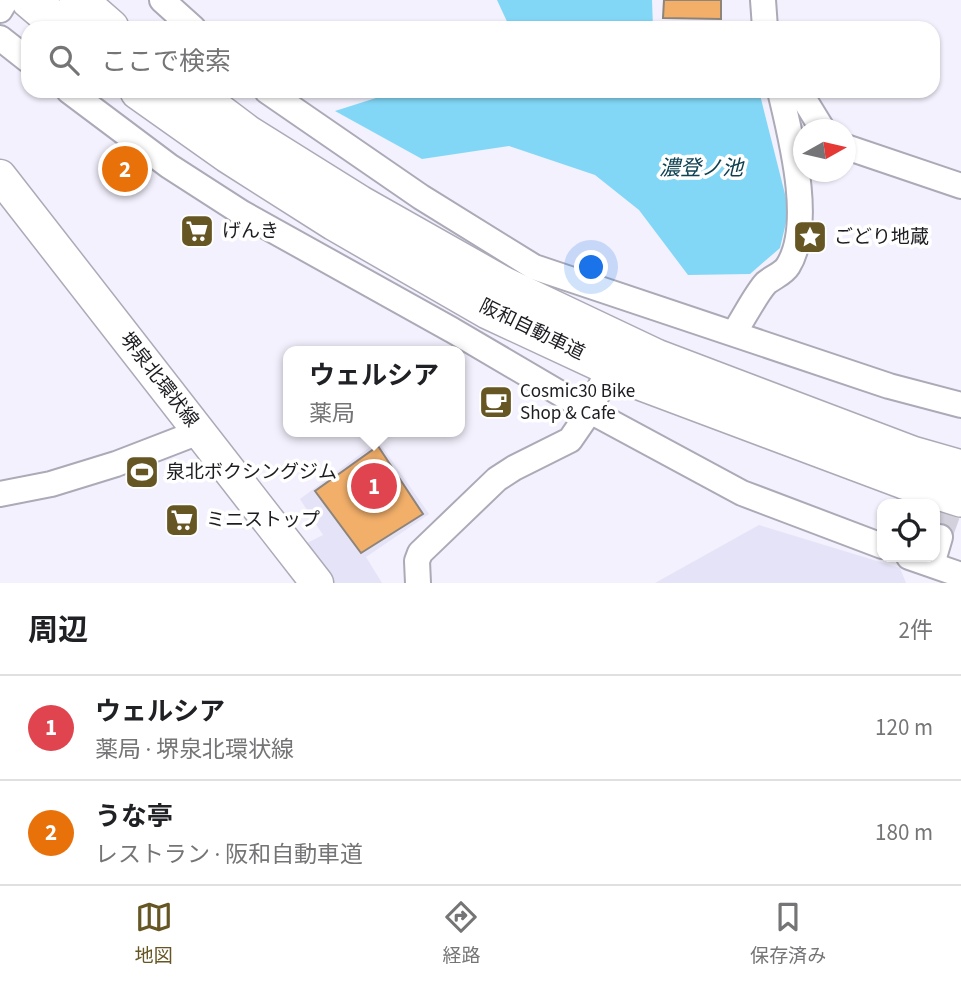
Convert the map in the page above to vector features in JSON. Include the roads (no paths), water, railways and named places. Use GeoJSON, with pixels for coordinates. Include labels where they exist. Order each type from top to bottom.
{"type":"FeatureCollection","features":[{"type":"Feature","properties":{"kind":"highway"},"geometry":{"type":"LineString","coordinates":[[30,0],[55,21]]}},
{"type":"Feature","properties":{"kind":"highway"},"geometry":{"type":"LineString","coordinates":[[78,0],[102,21]]}},
{"type":"Feature","properties":{"kind":"highway","name":"阪和自動車道"},"geometry":{"type":"LineString","coordinates":[[149,98],[229,155],[325,215],[488,310],[645,383],[904,481],[961,498]]}},
{"type":"Feature","properties":{"kind":"highway","name":"阪和自動車道"},"geometry":{"type":"LineString","coordinates":[[199,98],[247,134],[359,204],[505,286],[656,358],[912,454],[961,469]]}},
{"type":"Feature","properties":{"kind":"main road","name":"堺泉北環状線"},"geometry":{"type":"LineString","coordinates":[[0,176],[317,583]]}},
{"type":"Feature","properties":{"kind":"street"},"geometry":{"type":"LineString","coordinates":[[0,10],[6,0]]}},
{"type":"Feature","properties":{"kind":"street"},"geometry":{"type":"LineString","coordinates":[[162,0],[185,21]]}},
{"type":"Feature","properties":{"kind":"street"},"geometry":{"type":"LineString","coordinates":[[763,0],[764,21]]}},
{"type":"Feature","properties":{"kind":"street"},"geometry":{"type":"LineString","coordinates":[[0,38],[21,54]]}},
{"type":"Feature","properties":{"kind":"street"},"geometry":{"type":"LineString","coordinates":[[78,98],[169,166],[242,213],[452,330],[590,411],[742,494],[877,544]]}},
{"type":"Feature","properties":{"kind":"street"},"geometry":{"type":"LineString","coordinates":[[277,98],[421,197],[534,267],[889,386],[961,405]]}},
{"type":"Feature","properties":{"kind":"street"},"geometry":{"type":"LineString","coordinates":[[734,333],[765,284],[787,268],[798,244],[802,211],[791,135],[782,98]]}},
{"type":"Feature","properties":{"kind":"street"},"geometry":{"type":"LineString","coordinates":[[803,98],[816,119]]}},
{"type":"Feature","properties":{"kind":"street"},"geometry":{"type":"LineString","coordinates":[[856,151],[961,186]]}},
{"type":"Feature","properties":{"kind":"street"},"geometry":{"type":"LineString","coordinates":[[628,325],[640,302]]}},
{"type":"Feature","properties":{"kind":"street"},"geometry":{"type":"LineString","coordinates":[[418,583],[420,553],[497,479],[570,440],[590,411],[602,383]]}},
{"type":"Feature","properties":{"kind":"street"},"geometry":{"type":"LineString","coordinates":[[0,494],[51,484],[116,464],[199,432]]}},
{"type":"Feature","properties":{"kind":"street"},"geometry":{"type":"LineString","coordinates":[[940,561],[961,575]]}},
{"type":"Feature","properties":{"kind":"water"},"geometry":{"type":"Polygon","coordinates":[[[497,0],[652,0],[653,21],[507,21],[497,0]]]}},
{"type":"Feature","properties":{"kind":"water","name":"濃登ノ池"},"geometry":{"type":"Polygon","coordinates":[[[376,98],[761,98],[789,210],[780,248],[750,274],[688,275],[639,210],[595,175],[509,146],[422,159],[335,111],[376,98]]]}},
{"type":"Feature","properties":{"kind":"tunnel"},"geometry":{"type":"LineString","coordinates":[[940,537],[960,481]]}},
{"type":"Feature","properties":{"kind":"place","name":"うな亭"},"geometry":{"type":"Point","coordinates":[125,169]}},
{"type":"Feature","properties":{"kind":"place","name":"げんき"},"geometry":{"type":"Point","coordinates":[197,231]}},
{"type":"Feature","properties":{"kind":"place","name":"ごどり地蔵"},"geometry":{"type":"Point","coordinates":[810,237]}},
{"type":"Feature","properties":{"kind":"place","name":"Cosmic30 Bike Shop & Cafe"},"geometry":{"type":"Point","coordinates":[496,402]}},
{"type":"Feature","properties":{"kind":"place","name":"泉北ボクシングジム"},"geometry":{"type":"Point","coordinates":[142,472]}},
{"type":"Feature","properties":{"kind":"place","name":"ウェルシア"},"geometry":{"type":"Point","coordinates":[374,486]}},
{"type":"Feature","properties":{"kind":"place","name":"ミニストップ"},"geometry":{"type":"Point","coordinates":[182,520]}}]}
